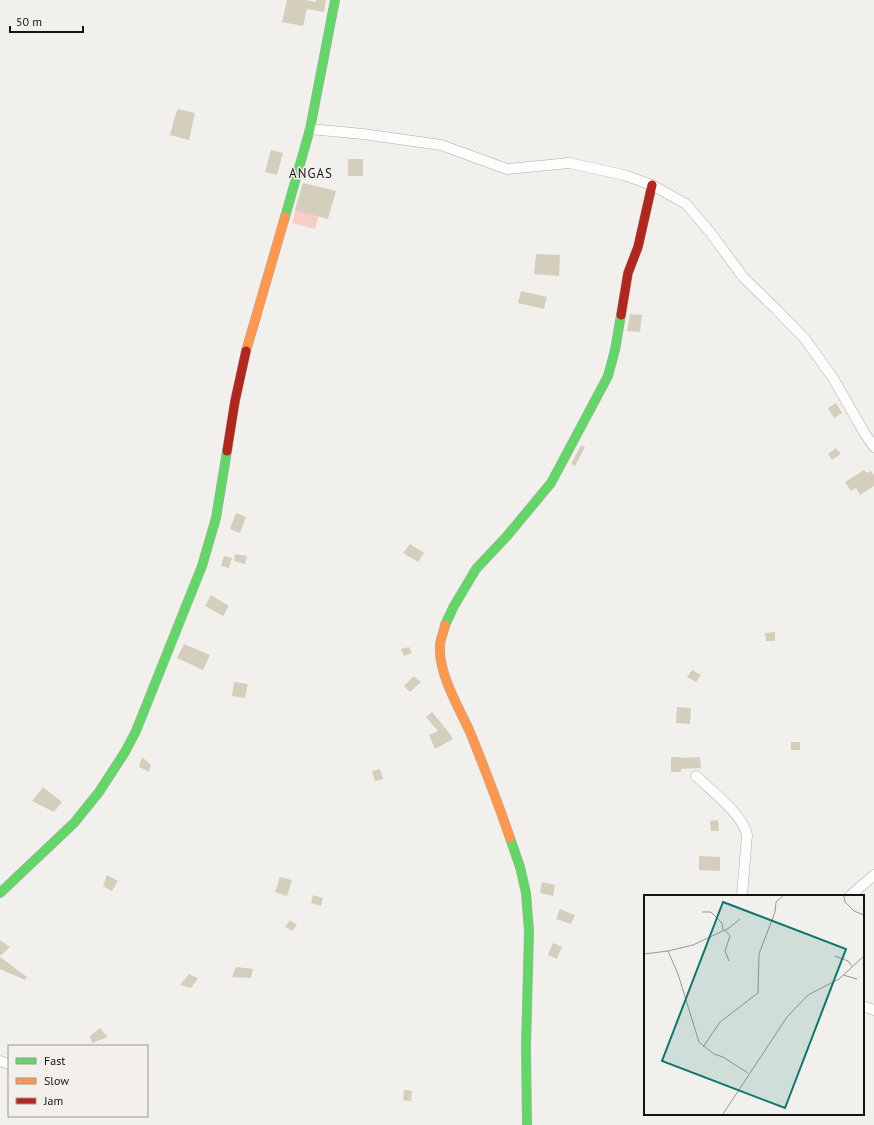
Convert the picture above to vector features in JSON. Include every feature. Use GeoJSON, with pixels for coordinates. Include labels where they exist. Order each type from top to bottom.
{"type":"FeatureCollection","features":[{"type":"Feature","properties":{"kind":"street"},"geometry":{"type":"LineString","coordinates":[[0,893],[74,823],[99,792],[125,752],[136,731],[202,566],[216,518],[235,401],[245,355],[310,129],[335,0]]}},
{"type":"Feature","properties":{"kind":"street"},"geometry":{"type":"LineString","coordinates":[[310,129],[363,134],[441,145],[507,169],[569,163],[624,175],[652,185],[686,204],[710,232],[743,277],[804,339],[833,378],[861,428],[874,446]]}},
{"type":"Feature","properties":{"kind":"street"},"geometry":{"type":"LineString","coordinates":[[527,1125],[526,1046],[529,931],[526,893],[520,867],[495,795],[450,689],[442,664],[440,646],[446,623],[464,588],[476,569],[507,536],[550,483],[608,376],[615,350],[628,273],[638,247],[652,185]]}},
{"type":"Feature","properties":{"kind":"street"},"geometry":{"type":"LineString","coordinates":[[696,776],[737,816],[745,828],[747,835],[742,895]]}},
{"type":"Feature","properties":{"kind":"street"},"geometry":{"type":"LineString","coordinates":[[851,895],[874,875]]}},
{"type":"Feature","properties":{"kind":"street"},"geometry":{"type":"LineString","coordinates":[[864,1006],[874,1010]]}},
{"type":"Feature","properties":{"kind":"shaded area"},"geometry":{"type":"Polygon","coordinates":[[[302,186],[325,192],[315,229],[292,223],[302,186]]]}},
{"type":"Feature","properties":{"kind":"building"},"geometry":{"type":"Polygon","coordinates":[[[287,0],[305,0],[316,2],[316,0],[326,0],[324,12],[307,9],[303,26],[282,22],[287,0]]]}},
{"type":"Feature","properties":{"kind":"building"},"geometry":{"type":"Polygon","coordinates":[[[178,109],[195,113],[189,140],[170,135],[178,109]]]}},
{"type":"Feature","properties":{"kind":"building"},"geometry":{"type":"Polygon","coordinates":[[[271,150],[283,153],[277,175],[265,172],[271,150]]]}},
{"type":"Feature","properties":{"kind":"building"},"geometry":{"type":"Polygon","coordinates":[[[348,159],[363,159],[363,176],[348,176],[348,159]]]}},
{"type":"Feature","properties":{"kind":"building"},"geometry":{"type":"Polygon","coordinates":[[[303,183],[336,191],[328,219],[295,210],[303,183]]]}},
{"type":"Feature","properties":{"kind":"building"},"geometry":{"type":"Polygon","coordinates":[[[536,254],[560,255],[559,276],[534,274],[536,254]]]}},
{"type":"Feature","properties":{"kind":"building"},"geometry":{"type":"Polygon","coordinates":[[[521,291],[547,297],[544,309],[518,303],[521,291]]]}},
{"type":"Feature","properties":{"kind":"building"},"geometry":{"type":"Polygon","coordinates":[[[630,314],[642,315],[640,332],[627,331],[630,314]]]}},
{"type":"Feature","properties":{"kind":"building"},"geometry":{"type":"Polygon","coordinates":[[[836,403],[842,413],[834,418],[828,408],[836,403]]]}},
{"type":"Feature","properties":{"kind":"building"},"geometry":{"type":"Polygon","coordinates":[[[581,445],[585,447],[575,466],[571,464],[581,445]]]}},
{"type":"Feature","properties":{"kind":"building"},"geometry":{"type":"Polygon","coordinates":[[[836,448],[841,454],[832,460],[828,454],[836,448]]]}},
{"type":"Feature","properties":{"kind":"building"},"geometry":{"type":"Polygon","coordinates":[[[864,470],[867,473],[871,471],[874,475],[874,486],[860,495],[856,488],[851,491],[845,482],[864,470]]]}},
{"type":"Feature","properties":{"kind":"building"},"geometry":{"type":"Polygon","coordinates":[[[236,513],[246,517],[240,533],[230,529],[236,513]]]}},
{"type":"Feature","properties":{"kind":"building"},"geometry":{"type":"Polygon","coordinates":[[[410,544],[424,553],[418,562],[403,553],[410,544]]]}},
{"type":"Feature","properties":{"kind":"building"},"geometry":{"type":"Polygon","coordinates":[[[235,554],[247,556],[245,564],[234,561],[235,554]]]}},
{"type":"Feature","properties":{"kind":"building"},"geometry":{"type":"Polygon","coordinates":[[[224,556],[232,558],[229,568],[221,566],[224,556]]]}},
{"type":"Feature","properties":{"kind":"building"},"geometry":{"type":"Polygon","coordinates":[[[211,595],[229,606],[223,616],[205,606],[211,595]]]}},
{"type":"Feature","properties":{"kind":"building"},"geometry":{"type":"Polygon","coordinates":[[[775,632],[775,641],[766,641],[765,633],[775,632]]]}},
{"type":"Feature","properties":{"kind":"building"},"geometry":{"type":"Polygon","coordinates":[[[184,644],[210,655],[203,670],[177,658],[184,644]]]}},
{"type":"Feature","properties":{"kind":"building"},"geometry":{"type":"Polygon","coordinates":[[[409,647],[412,653],[404,656],[401,649],[409,647]]]}},
{"type":"Feature","properties":{"kind":"building"},"geometry":{"type":"Polygon","coordinates":[[[692,670],[701,675],[696,682],[687,677],[692,670]]]}},
{"type":"Feature","properties":{"kind":"building"},"geometry":{"type":"Polygon","coordinates":[[[414,676],[421,682],[410,692],[404,686],[414,676]]]}},
{"type":"Feature","properties":{"kind":"building"},"geometry":{"type":"Polygon","coordinates":[[[234,682],[248,684],[245,698],[232,696],[234,682]]]}},
{"type":"Feature","properties":{"kind":"building"},"geometry":{"type":"Polygon","coordinates":[[[677,707],[691,708],[690,724],[676,723],[677,707]]]}},
{"type":"Feature","properties":{"kind":"building"},"geometry":{"type":"Polygon","coordinates":[[[432,712],[453,739],[435,749],[429,735],[438,731],[426,717],[432,712]]]}},
{"type":"Feature","properties":{"kind":"building"},"geometry":{"type":"Polygon","coordinates":[[[791,742],[800,742],[800,750],[791,750],[791,742]]]}},
{"type":"Feature","properties":{"kind":"building"},"geometry":{"type":"Polygon","coordinates":[[[142,757],[151,765],[149,772],[139,767],[142,757]]]}},
{"type":"Feature","properties":{"kind":"building"},"geometry":{"type":"Polygon","coordinates":[[[671,757],[700,757],[701,768],[681,769],[681,772],[671,772],[671,757]]]}},
{"type":"Feature","properties":{"kind":"building"},"geometry":{"type":"Polygon","coordinates":[[[380,769],[383,779],[375,781],[372,771],[380,769]]]}},
{"type":"Feature","properties":{"kind":"building"},"geometry":{"type":"Polygon","coordinates":[[[43,787],[62,802],[54,812],[32,801],[43,787]]]}},
{"type":"Feature","properties":{"kind":"building"},"geometry":{"type":"Polygon","coordinates":[[[718,820],[719,831],[711,831],[710,821],[718,820]]]}},
{"type":"Feature","properties":{"kind":"building"},"geometry":{"type":"Polygon","coordinates":[[[699,856],[720,857],[720,871],[699,870],[699,856]]]}},
{"type":"Feature","properties":{"kind":"building"},"geometry":{"type":"Polygon","coordinates":[[[107,875],[118,881],[112,891],[103,886],[107,875]]]}},
{"type":"Feature","properties":{"kind":"building"},"geometry":{"type":"Polygon","coordinates":[[[280,877],[292,880],[287,896],[275,892],[280,877]]]}},
{"type":"Feature","properties":{"kind":"building"},"geometry":{"type":"Polygon","coordinates":[[[542,882],[555,885],[553,896],[540,893],[542,882]]]}},
{"type":"Feature","properties":{"kind":"building"},"geometry":{"type":"Polygon","coordinates":[[[313,895],[323,898],[321,906],[311,903],[313,895]]]}},
{"type":"Feature","properties":{"kind":"building"},"geometry":{"type":"Polygon","coordinates":[[[560,909],[575,915],[571,924],[556,919],[560,909]]]}},
{"type":"Feature","properties":{"kind":"building"},"geometry":{"type":"Polygon","coordinates":[[[290,920],[297,925],[292,931],[285,927],[290,920]]]}},
{"type":"Feature","properties":{"kind":"building"},"geometry":{"type":"Polygon","coordinates":[[[0,940],[10,947],[0,956],[0,940]]]}},
{"type":"Feature","properties":{"kind":"building"},"geometry":{"type":"Polygon","coordinates":[[[553,943],[562,947],[557,959],[548,955],[553,943]]]}},
{"type":"Feature","properties":{"kind":"building"},"geometry":{"type":"Polygon","coordinates":[[[0,957],[27,977],[25,980],[0,969],[0,957]]]}},
{"type":"Feature","properties":{"kind":"building"},"geometry":{"type":"Polygon","coordinates":[[[236,967],[253,969],[251,978],[232,977],[236,967]]]}},
{"type":"Feature","properties":{"kind":"building"},"geometry":{"type":"Polygon","coordinates":[[[189,974],[198,978],[191,988],[180,985],[189,974]]]}},
{"type":"Feature","properties":{"kind":"building"},"geometry":{"type":"Polygon","coordinates":[[[100,1028],[108,1037],[92,1043],[90,1036],[100,1028]]]}},
{"type":"Feature","properties":{"kind":"building"},"geometry":{"type":"Polygon","coordinates":[[[404,1090],[412,1091],[411,1101],[403,1100],[404,1090]]]}},
{"type":"Feature","properties":{"kind":"traffic: fast"},"geometry":{"type":"LineString","coordinates":[[285,217],[310,129],[335,0]]}},
{"type":"Feature","properties":{"kind":"traffic: fast"},"geometry":{"type":"LineString","coordinates":[[445,625],[454,606],[476,569],[507,536],[551,483],[608,376],[615,350],[621,315]]}},
{"type":"Feature","properties":{"kind":"traffic: fast"},"geometry":{"type":"LineString","coordinates":[[0,893],[74,823],[99,792],[125,752],[136,731],[202,566],[216,518],[227,451]]}},
{"type":"Feature","properties":{"kind":"traffic: fast"},"geometry":{"type":"LineString","coordinates":[[510,838],[520,867],[526,893],[529,931],[526,1047],[527,1125]]}},
{"type":"Feature","properties":{"kind":"traffic: slow"},"geometry":{"type":"LineString","coordinates":[[246,351],[285,217]]}},
{"type":"Feature","properties":{"kind":"traffic: slow"},"geometry":{"type":"LineString","coordinates":[[445,625],[440,646],[442,667],[450,690],[470,732],[510,838]]}},
{"type":"Feature","properties":{"kind":"traffic: jam"},"geometry":{"type":"LineString","coordinates":[[621,315],[628,273],[638,247],[652,185]]}},
{"type":"Feature","properties":{"kind":"traffic: jam"},"geometry":{"type":"LineString","coordinates":[[227,451],[235,401],[246,351]]}},
{"type":"Feature","properties":{"kind":"district","name":"ANGAS"},"geometry":{"type":"Point","coordinates":[311,173]}}]}
